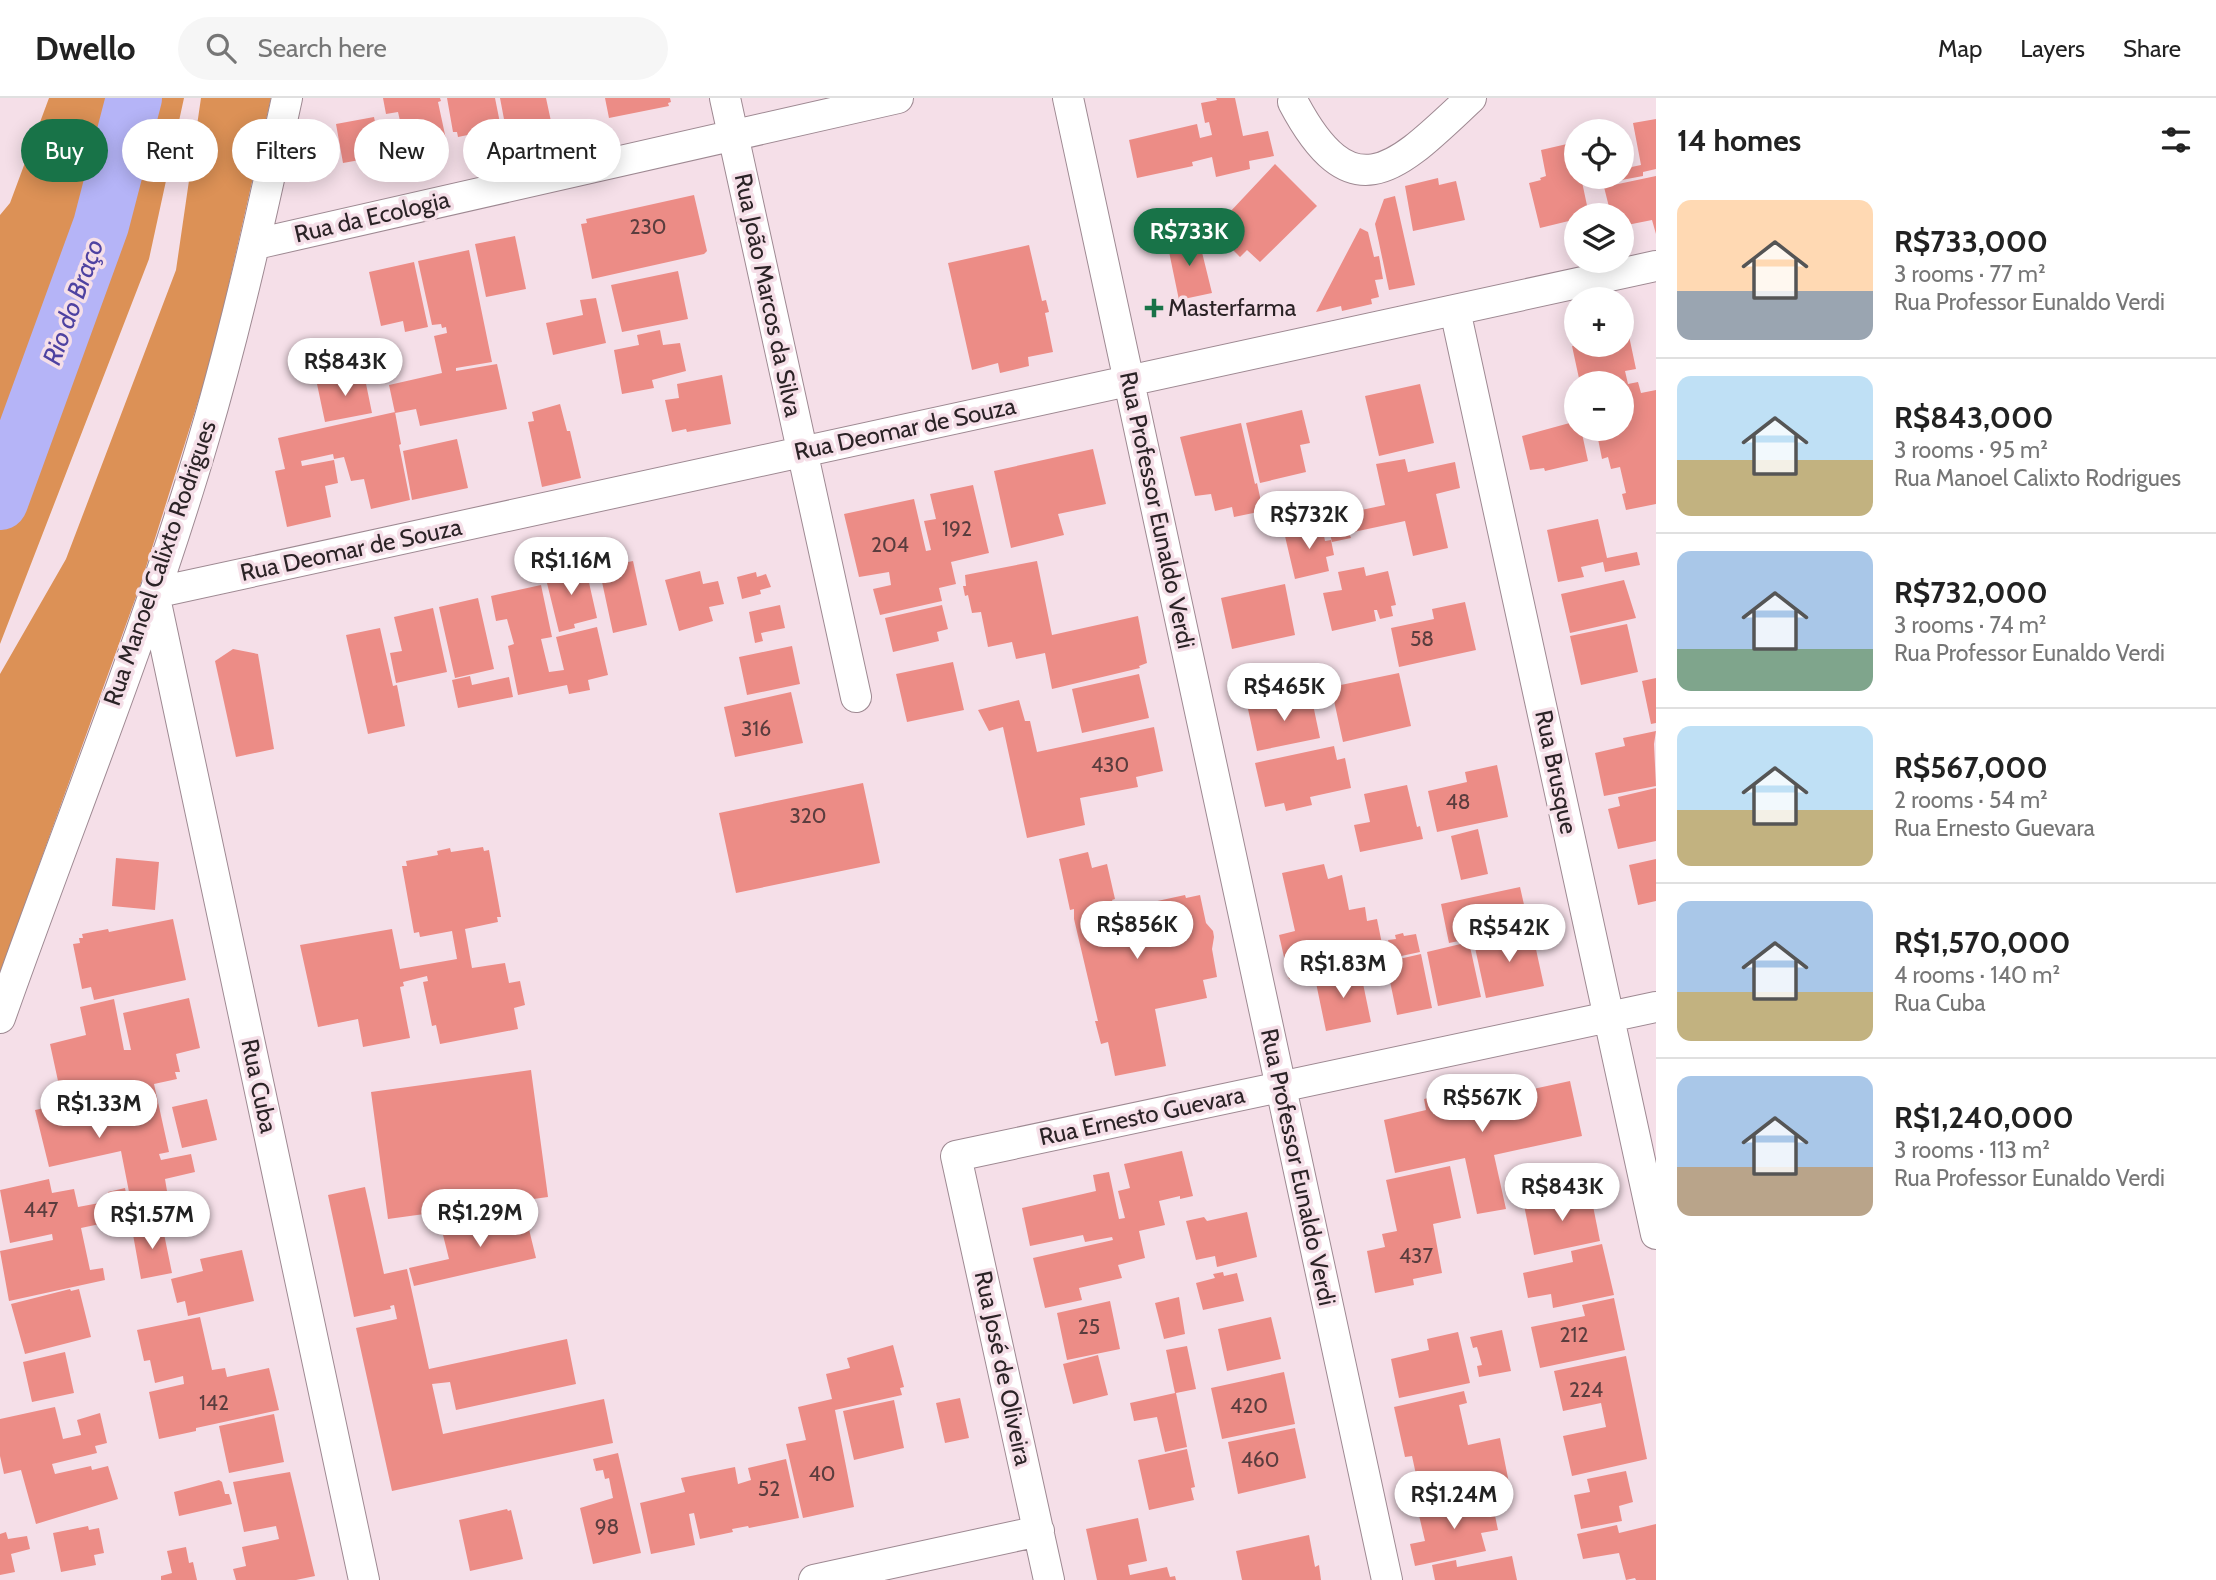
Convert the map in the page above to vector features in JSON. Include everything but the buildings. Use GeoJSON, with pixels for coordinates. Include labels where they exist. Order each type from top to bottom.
{"type":"FeatureCollection","features":[{"type":"Feature","properties":{"kind":"street","name":"Rua Manoel Calixto Rodrigues"},"geometry":{"type":"LineString","coordinates":[[0,1018],[154,593],[203,440],[256,244],[287,98]]}},
{"type":"Feature","properties":{"kind":"street","name":"Rua João Marcos da Silva"},"geometry":{"type":"LineString","coordinates":[[725,98],[856,697]]}},
{"type":"Feature","properties":{"kind":"street","name":"Rua da Ecologia"},"geometry":{"type":"LineString","coordinates":[[256,244],[898,98]]}},
{"type":"Feature","properties":{"kind":"street","name":"Rua Professor Eunaldo Verdi"},"geometry":{"type":"LineString","coordinates":[[1068,98],[1387,1580]]}},
{"type":"Feature","properties":{"kind":"street"},"geometry":{"type":"LineString","coordinates":[[1293,103],[1309,132],[1326,153],[1353,169],[1373,170],[1405,158],[1471,98]]}},
{"type":"Feature","properties":{"kind":"street","name":"Rua Deomar de Souza"},"geometry":{"type":"LineString","coordinates":[[154,593],[1656,266]]}},
{"type":"Feature","properties":{"kind":"street","name":"Rua Brusque"},"geometry":{"type":"LineString","coordinates":[[1455,310],[1656,1234]]}},
{"type":"Feature","properties":{"kind":"street","name":"Rua Cuba"},"geometry":{"type":"LineString","coordinates":[[154,593],[364,1580]]}},
{"type":"Feature","properties":{"kind":"street","name":"Rua Ernesto Guevara"},"geometry":{"type":"LineString","coordinates":[[956,1156],[1656,1007]]}},
{"type":"Feature","properties":{"kind":"street","name":"Rua José de Oliveira"},"geometry":{"type":"LineString","coordinates":[[956,1156],[1049,1580]]}},
{"type":"Feature","properties":{"kind":"street"},"geometry":{"type":"LineString","coordinates":[[814,1580],[1039,1531]]}},
{"type":"Feature","properties":{"kind":"shaded area"},"geometry":{"type":"Polygon","coordinates":[[[49,98],[184,98],[179,119],[122,119],[122,182],[166,182],[149,259],[0,644],[0,215],[10,203],[21,173],[21,182],[108,182],[108,119],[41,119],[49,98]]]}},
{"type":"Feature","properties":{"kind":"shaded area"},"geometry":{"type":"Polygon","coordinates":[[[201,98],[271,98],[266,119],[232,119],[232,182],[252,182],[213,354],[141,583],[0,973],[0,674],[66,559],[176,270],[189,182],[218,182],[218,119],[198,119],[201,98]]]}},
{"type":"Feature","properties":{"kind":"waterway","name":"Rio do Braço"},"geometry":{"type":"LineString","coordinates":[[0,502],[101,225],[134,98]]}},
{"type":"Feature","properties":{"kind":"place","name":"Masterfarma"},"geometry":{"type":"Point","coordinates":[1154,308]}}]}
